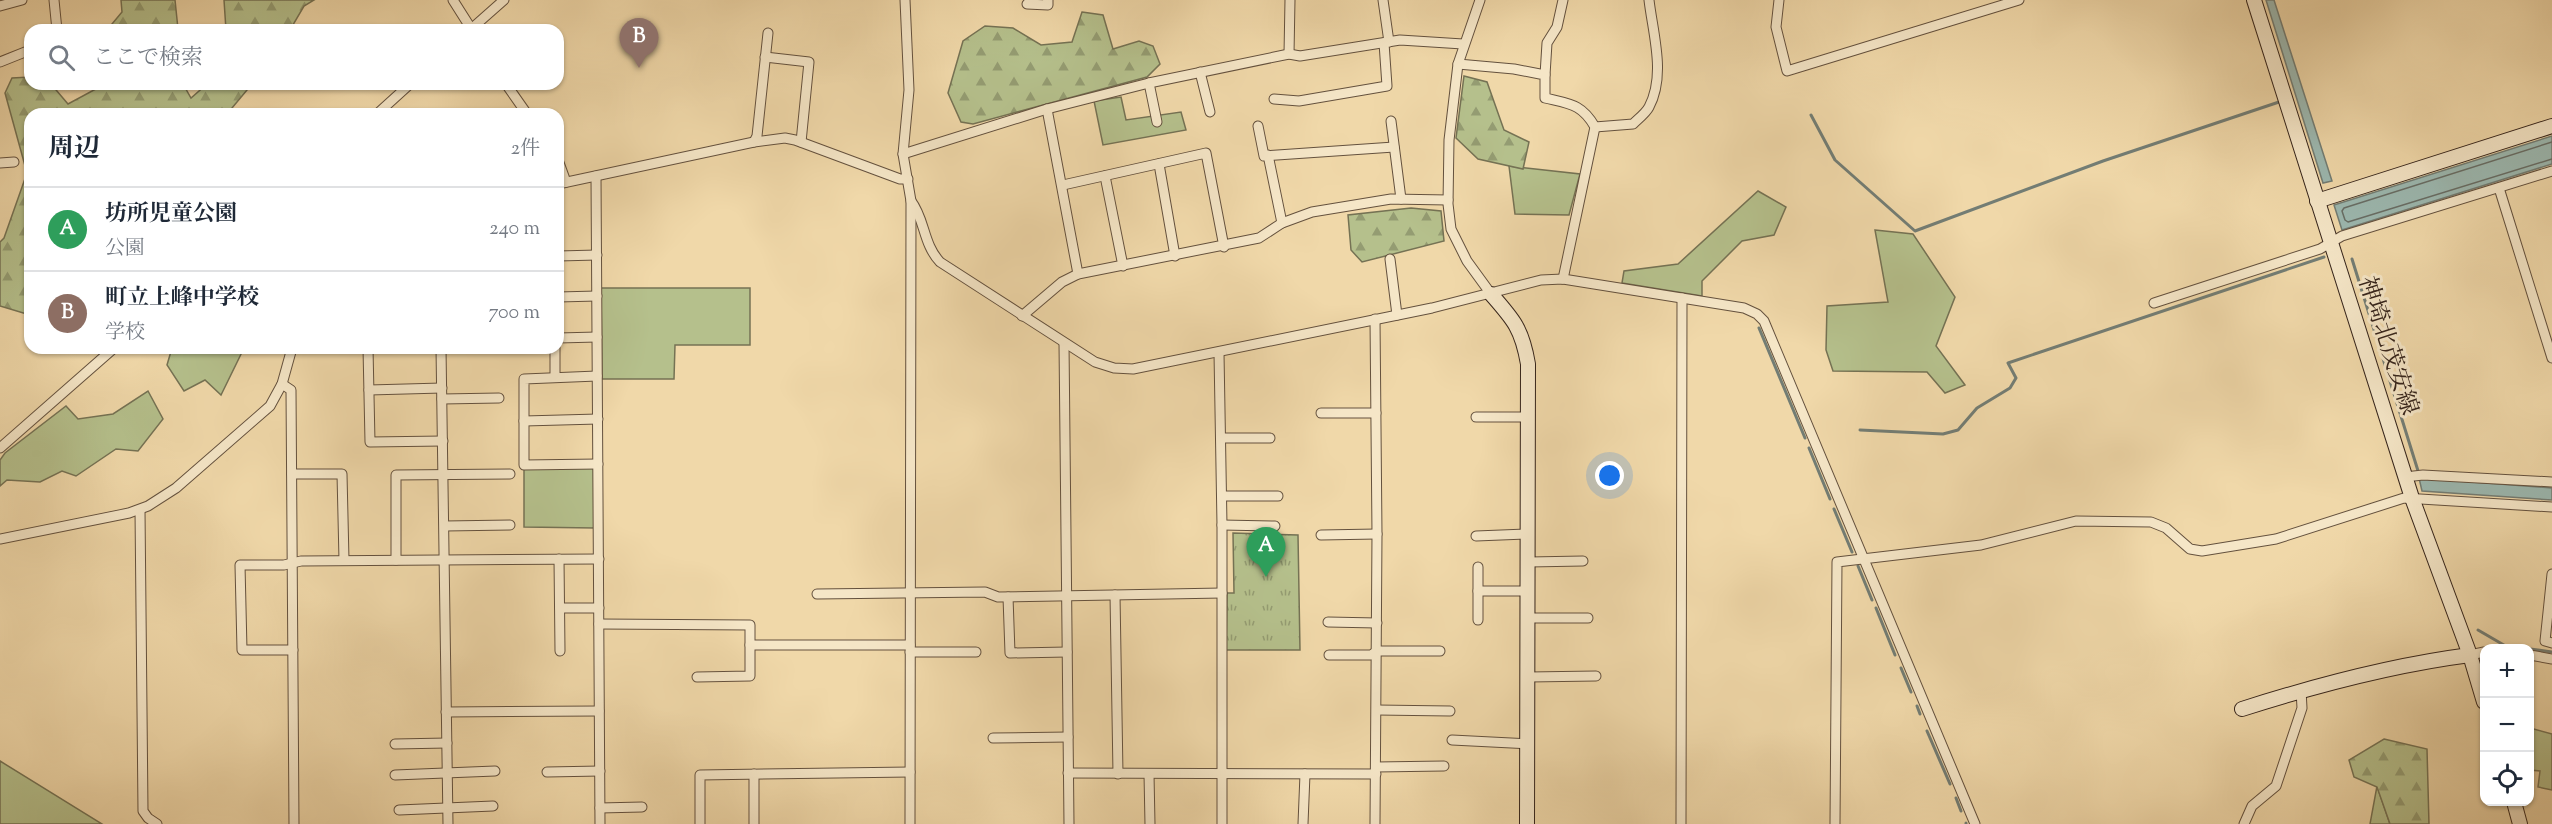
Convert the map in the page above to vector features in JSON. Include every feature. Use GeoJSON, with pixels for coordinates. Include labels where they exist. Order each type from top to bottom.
{"type":"FeatureCollection","features":[{"type":"Feature","properties":{"kind":"street"},"geometry":{"type":"LineString","coordinates":[[0,6],[22,0]]}},
{"type":"Feature","properties":{"kind":"street"},"geometry":{"type":"LineString","coordinates":[[54,0],[56,24]]}},
{"type":"Feature","properties":{"kind":"street"},"geometry":{"type":"LineString","coordinates":[[453,0],[467,24]]}},
{"type":"Feature","properties":{"kind":"street"},"geometry":{"type":"LineString","coordinates":[[478,24],[504,0]]}},
{"type":"Feature","properties":{"kind":"street"},"geometry":{"type":"LineString","coordinates":[[905,0],[909,90],[903,154],[911,201],[910,824]]}},
{"type":"Feature","properties":{"kind":"street"},"geometry":{"type":"LineString","coordinates":[[1027,4],[1048,5],[1048,0]]}},
{"type":"Feature","properties":{"kind":"street"},"geometry":{"type":"LineString","coordinates":[[1289,54],[1290,0]]}},
{"type":"Feature","properties":{"kind":"street"},"geometry":{"type":"LineString","coordinates":[[1274,99],[1299,101],[1387,86],[1383,0]]}},
{"type":"Feature","properties":{"kind":"street"},"geometry":{"type":"LineString","coordinates":[[1480,0],[1458,64],[1449,140],[1448,200],[1451,229],[1467,261],[1512,318],[1524,338],[1528,364],[1529,744],[1527,824]]}},
{"type":"Feature","properties":{"kind":"street"},"geometry":{"type":"LineString","coordinates":[[1563,0],[1557,27],[1547,42],[1545,98],[1574,105],[1586,111],[1595,127],[1563,279]]}},
{"type":"Feature","properties":{"kind":"street"},"geometry":{"type":"LineString","coordinates":[[1595,127],[1633,124],[1649,107],[1658,76],[1649,0]]}},
{"type":"Feature","properties":{"kind":"street"},"geometry":{"type":"LineString","coordinates":[[1779,0],[1776,27],[1787,71],[2019,0]]}},
{"type":"Feature","properties":{"kind":"street","name":"神埼北茂安線"},"geometry":{"type":"LineString","coordinates":[[2254,0],[2331,243],[2414,476],[2412,498],[2477,653],[2483,698]]}},
{"type":"Feature","properties":{"kind":"street"},"geometry":{"type":"LineString","coordinates":[[754,142],[757,136],[768,33]]}},
{"type":"Feature","properties":{"kind":"street"},"geometry":{"type":"LineString","coordinates":[[903,154],[1047,109],[1149,83],[1289,54],[1300,56],[1400,40],[1463,44]]}},
{"type":"Feature","properties":{"kind":"street"},"geometry":{"type":"LineString","coordinates":[[0,62],[24,52]]}},
{"type":"Feature","properties":{"kind":"street"},"geometry":{"type":"LineString","coordinates":[[765,57],[809,62],[801,142]]}},
{"type":"Feature","properties":{"kind":"street"},"geometry":{"type":"LineString","coordinates":[[1458,64],[1514,69],[1545,75]]}},
{"type":"Feature","properties":{"kind":"street"},"geometry":{"type":"LineString","coordinates":[[1200,72],[1209,112]]}},
{"type":"Feature","properties":{"kind":"street"},"geometry":{"type":"LineString","coordinates":[[1149,83],[1157,122]]}},
{"type":"Feature","properties":{"kind":"street"},"geometry":{"type":"LineString","coordinates":[[383,108],[403,90]]}},
{"type":"Feature","properties":{"kind":"street"},"geometry":{"type":"LineString","coordinates":[[510,90],[522,108]]}},
{"type":"Feature","properties":{"kind":"street"},"geometry":{"type":"LineString","coordinates":[[1047,109],[1078,274]]}},
{"type":"Feature","properties":{"kind":"street"},"geometry":{"type":"LineString","coordinates":[[1391,121],[1401,199]]}},
{"type":"Feature","properties":{"kind":"street"},"geometry":{"type":"LineString","coordinates":[[1258,126],[1264,156],[1394,147]]}},
{"type":"Feature","properties":{"kind":"street"},"geometry":{"type":"LineString","coordinates":[[2317,201],[2552,126]]}},
{"type":"Feature","properties":{"kind":"street"},"geometry":{"type":"LineString","coordinates":[[564,183],[754,142],[785,138],[900,179],[908,179]]}},
{"type":"Feature","properties":{"kind":"street"},"geometry":{"type":"LineString","coordinates":[[1063,185],[1206,153],[1224,247]]}},
{"type":"Feature","properties":{"kind":"street"},"geometry":{"type":"LineString","coordinates":[[1268,155],[1282,223]]}},
{"type":"Feature","properties":{"kind":"street"},"geometry":{"type":"LineString","coordinates":[[0,163],[14,162]]}},
{"type":"Feature","properties":{"kind":"street"},"geometry":{"type":"LineString","coordinates":[[1159,164],[1175,256]]}},
{"type":"Feature","properties":{"kind":"street"},"geometry":{"type":"LineString","coordinates":[[2154,303],[2320,249],[2342,237],[2552,171]]}},
{"type":"Feature","properties":{"kind":"street"},"geometry":{"type":"LineString","coordinates":[[596,176],[600,824]]}},
{"type":"Feature","properties":{"kind":"street"},"geometry":{"type":"LineString","coordinates":[[1105,176],[1123,266]]}},
{"type":"Feature","properties":{"kind":"street"},"geometry":{"type":"LineString","coordinates":[[2499,188],[2552,358]]}},
{"type":"Feature","properties":{"kind":"street"},"geometry":{"type":"LineString","coordinates":[[1022,316],[1062,282],[1078,274],[1224,247],[1259,238],[1282,223],[1312,212],[1401,199],[1448,200]]}},
{"type":"Feature","properties":{"kind":"street"},"geometry":{"type":"LineString","coordinates":[[911,201],[918,210],[932,253],[940,262],[1095,362],[1114,368],[1133,369],[1219,353],[1491,294],[1541,280],[1563,279],[1744,308],[1757,314],[1764,321],[1975,824]]}},
{"type":"Feature","properties":{"kind":"street"},"geometry":{"type":"LineString","coordinates":[[564,256],[597,255]]}},
{"type":"Feature","properties":{"kind":"street"},"geometry":{"type":"LineString","coordinates":[[1389,259],[1396,315]]}},
{"type":"Feature","properties":{"kind":"street"},"geometry":{"type":"LineString","coordinates":[[564,297],[597,296]]}},
{"type":"Feature","properties":{"kind":"street"},"geometry":{"type":"LineString","coordinates":[[1681,824],[1682,298]]}},
{"type":"Feature","properties":{"kind":"street"},"geometry":{"type":"LineString","coordinates":[[1375,320],[1377,534],[1375,824]]}},
{"type":"Feature","properties":{"kind":"street"},"geometry":{"type":"LineString","coordinates":[[564,338],[597,337]]}},
{"type":"Feature","properties":{"kind":"street"},"geometry":{"type":"LineString","coordinates":[[1064,343],[1069,824]]}},
{"type":"Feature","properties":{"kind":"street"},"geometry":{"type":"LineString","coordinates":[[1219,353],[1222,496],[1222,824]]}},
{"type":"Feature","properties":{"kind":"street"},"geometry":{"type":"LineString","coordinates":[[0,448],[107,354]]}},
{"type":"Feature","properties":{"kind":"street"},"geometry":{"type":"LineString","coordinates":[[0,539],[140,510],[158,501],[176,488],[270,405],[282,384],[290,354]]}},
{"type":"Feature","properties":{"kind":"street"},"geometry":{"type":"LineString","coordinates":[[368,354],[370,442],[443,441]]}},
{"type":"Feature","properties":{"kind":"street"},"geometry":{"type":"LineString","coordinates":[[441,354],[448,824]]}},
{"type":"Feature","properties":{"kind":"street"},"geometry":{"type":"LineString","coordinates":[[555,354],[555,377]]}},
{"type":"Feature","properties":{"kind":"street"},"geometry":{"type":"LineString","coordinates":[[597,376],[524,379],[524,465],[598,464]]}},
{"type":"Feature","properties":{"kind":"street"},"geometry":{"type":"LineString","coordinates":[[282,384],[291,390],[294,824]]}},
{"type":"Feature","properties":{"kind":"street"},"geometry":{"type":"LineString","coordinates":[[369,390],[442,388]]}},
{"type":"Feature","properties":{"kind":"street"},"geometry":{"type":"LineString","coordinates":[[442,399],[499,398]]}},
{"type":"Feature","properties":{"kind":"street"},"geometry":{"type":"LineString","coordinates":[[1322,413],[1376,413]]}},
{"type":"Feature","properties":{"kind":"street"},"geometry":{"type":"LineString","coordinates":[[1476,417],[1528,417]]}},
{"type":"Feature","properties":{"kind":"street"},"geometry":{"type":"LineString","coordinates":[[524,421],[598,419]]}},
{"type":"Feature","properties":{"kind":"street"},"geometry":{"type":"LineString","coordinates":[[1221,438],[1270,438]]}},
{"type":"Feature","properties":{"kind":"street"},"geometry":{"type":"LineString","coordinates":[[292,474],[342,474],[344,560]]}},
{"type":"Feature","properties":{"kind":"street"},"geometry":{"type":"LineString","coordinates":[[396,560],[396,475],[510,474]]}},
{"type":"Feature","properties":{"kind":"street"},"geometry":{"type":"LineString","coordinates":[[2414,476],[2552,482]]}},
{"type":"Feature","properties":{"kind":"street"},"geometry":{"type":"LineString","coordinates":[[1222,496],[1278,496]]}},
{"type":"Feature","properties":{"kind":"street"},"geometry":{"type":"LineString","coordinates":[[1835,824],[1837,562],[1981,545],[2076,521],[2151,522],[2166,528],[2190,549],[2202,551],[2276,539],[2404,498],[2552,507]]}},
{"type":"Feature","properties":{"kind":"street"},"geometry":{"type":"LineString","coordinates":[[140,510],[143,811],[157,824]]}},
{"type":"Feature","properties":{"kind":"street"},"geometry":{"type":"LineString","coordinates":[[445,526],[510,525]]}},
{"type":"Feature","properties":{"kind":"street"},"geometry":{"type":"LineString","coordinates":[[1222,525],[1275,526]]}},
{"type":"Feature","properties":{"kind":"street"},"geometry":{"type":"LineString","coordinates":[[1321,535],[1377,534]]}},
{"type":"Feature","properties":{"kind":"street"},"geometry":{"type":"LineString","coordinates":[[1476,536],[1528,534]]}},
{"type":"Feature","properties":{"kind":"street"},"geometry":{"type":"LineString","coordinates":[[559,559],[560,651]]}},
{"type":"Feature","properties":{"kind":"street"},"geometry":{"type":"LineString","coordinates":[[293,650],[242,650],[240,565],[284,565],[301,561],[344,560],[599,559]]}},
{"type":"Feature","properties":{"kind":"street"},"geometry":{"type":"LineString","coordinates":[[1529,562],[1583,561]]}},
{"type":"Feature","properties":{"kind":"street"},"geometry":{"type":"LineString","coordinates":[[1478,567],[1478,620]]}},
{"type":"Feature","properties":{"kind":"street"},"geometry":{"type":"LineString","coordinates":[[2552,574],[2545,641],[2552,643]]}},
{"type":"Feature","properties":{"kind":"street"},"geometry":{"type":"LineString","coordinates":[[1478,591],[1529,591]]}},
{"type":"Feature","properties":{"kind":"street"},"geometry":{"type":"LineString","coordinates":[[817,594],[985,592],[998,597],[1008,597],[1222,593]]}},
{"type":"Feature","properties":{"kind":"street"},"geometry":{"type":"LineString","coordinates":[[1115,595],[1118,774]]}},
{"type":"Feature","properties":{"kind":"street"},"geometry":{"type":"LineString","coordinates":[[1008,597],[1010,653],[1067,652]]}},
{"type":"Feature","properties":{"kind":"street"},"geometry":{"type":"LineString","coordinates":[[560,608],[599,608]]}},
{"type":"Feature","properties":{"kind":"street"},"geometry":{"type":"LineString","coordinates":[[1529,618],[1588,618]]}},
{"type":"Feature","properties":{"kind":"street"},"geometry":{"type":"LineString","coordinates":[[1328,622],[1377,623]]}},
{"type":"Feature","properties":{"kind":"street"},"geometry":{"type":"LineString","coordinates":[[599,624],[750,625],[750,676],[697,677]]}},
{"type":"Feature","properties":{"kind":"street"},"geometry":{"type":"LineString","coordinates":[[750,645],[976,652]]}},
{"type":"Feature","properties":{"kind":"street"},"geometry":{"type":"LineString","coordinates":[[1329,655],[1371,655],[1377,651],[1440,651]]}},
{"type":"Feature","properties":{"kind":"street"},"geometry":{"type":"LineString","coordinates":[[2242,709],[2301,690],[2414,662],[2477,653]]}},
{"type":"Feature","properties":{"kind":"street"},"geometry":{"type":"LineString","coordinates":[[2534,656],[2552,659]]}},
{"type":"Feature","properties":{"kind":"street"},"geometry":{"type":"LineString","coordinates":[[1529,677],[1596,676]]}},
{"type":"Feature","properties":{"kind":"street"},"geometry":{"type":"LineString","coordinates":[[2244,824],[2252,806],[2276,786],[2301,708],[2301,690]]}},
{"type":"Feature","properties":{"kind":"street"},"geometry":{"type":"LineString","coordinates":[[1377,710],[1450,711]]}},
{"type":"Feature","properties":{"kind":"street"},"geometry":{"type":"LineString","coordinates":[[446,712],[599,711]]}},
{"type":"Feature","properties":{"kind":"street"},"geometry":{"type":"LineString","coordinates":[[993,738],[1068,737]]}},
{"type":"Feature","properties":{"kind":"street"},"geometry":{"type":"LineString","coordinates":[[1452,740],[1529,744]]}},
{"type":"Feature","properties":{"kind":"street"},"geometry":{"type":"LineString","coordinates":[[395,744],[447,743]]}},
{"type":"Feature","properties":{"kind":"street"},"geometry":{"type":"LineString","coordinates":[[1068,773],[1305,774],[1444,766]]}},
{"type":"Feature","properties":{"kind":"street"},"geometry":{"type":"LineString","coordinates":[[395,776],[495,771]]}},
{"type":"Feature","properties":{"kind":"street"},"geometry":{"type":"LineString","coordinates":[[547,772],[600,771]]}},
{"type":"Feature","properties":{"kind":"street"},"geometry":{"type":"LineString","coordinates":[[700,824],[700,775],[910,772]]}},
{"type":"Feature","properties":{"kind":"street"},"geometry":{"type":"LineString","coordinates":[[754,774],[754,824]]}},
{"type":"Feature","properties":{"kind":"street"},"geometry":{"type":"LineString","coordinates":[[1149,774],[1150,824]]}},
{"type":"Feature","properties":{"kind":"street"},"geometry":{"type":"LineString","coordinates":[[1303,824],[1305,774]]}},
{"type":"Feature","properties":{"kind":"street"},"geometry":{"type":"LineString","coordinates":[[399,810],[493,806]]}},
{"type":"Feature","properties":{"kind":"street"},"geometry":{"type":"LineString","coordinates":[[2515,806],[2520,824]]}},
{"type":"Feature","properties":{"kind":"street"},"geometry":{"type":"LineString","coordinates":[[600,808],[642,807]]}},
{"type":"Feature","properties":{"kind":"green space"},"geometry":{"type":"Polygon","coordinates":[[[121,0],[175,0],[177,24],[112,24],[122,12],[121,0]]]}},
{"type":"Feature","properties":{"kind":"green space"},"geometry":{"type":"Polygon","coordinates":[[[224,0],[314,0],[304,6],[294,24],[226,24],[224,0]]]}},
{"type":"Feature","properties":{"kind":"green space"},"geometry":{"type":"Polygon","coordinates":[[[1082,12],[1103,15],[1113,49],[1139,41],[1153,46],[1160,64],[1147,77],[973,124],[961,122],[948,93],[963,41],[985,26],[1013,28],[1041,45],[1072,42],[1082,12]]]}},
{"type":"Feature","properties":{"kind":"green space"},"geometry":{"type":"Polygon","coordinates":[[[1464,76],[1487,82],[1504,130],[1529,142],[1523,169],[1478,159],[1456,138],[1464,76]]]}},
{"type":"Feature","properties":{"kind":"green space"},"geometry":{"type":"Polygon","coordinates":[[[24,77],[24,90],[56,90],[68,104],[94,90],[186,90],[191,98],[200,90],[247,90],[232,108],[24,108],[24,162],[5,93],[12,78],[24,77]]]}},
{"type":"Feature","properties":{"kind":"green space"},"geometry":{"type":"Polygon","coordinates":[[[1121,97],[1126,120],[1181,112],[1186,130],[1103,145],[1094,101],[1121,97]]]}},
{"type":"Feature","properties":{"kind":"green space"},"geometry":{"type":"Polygon","coordinates":[[[1509,166],[1580,174],[1569,215],[1515,214],[1509,166]]]}},
{"type":"Feature","properties":{"kind":"green space"},"geometry":{"type":"Polygon","coordinates":[[[24,181],[24,313],[0,306],[0,242],[4,238],[24,181]]]}},
{"type":"Feature","properties":{"kind":"green space"},"geometry":{"type":"Polygon","coordinates":[[[1758,191],[1786,207],[1774,235],[1742,241],[1702,281],[1702,296],[1622,283],[1624,271],[1678,264],[1758,191]]]}},
{"type":"Feature","properties":{"kind":"green space"},"geometry":{"type":"Polygon","coordinates":[[[1411,208],[1441,211],[1444,241],[1362,262],[1351,250],[1348,215],[1411,208]]]}},
{"type":"Feature","properties":{"kind":"green space"},"geometry":{"type":"Polygon","coordinates":[[[1875,230],[1913,234],[1955,297],[1936,346],[1965,385],[1945,393],[1927,372],[1833,371],[1826,350],[1827,306],[1888,302],[1875,230]]]}},
{"type":"Feature","properties":{"kind":"green space"},"geometry":{"type":"Polygon","coordinates":[[[601,288],[750,288],[750,345],[675,345],[674,379],[602,379],[601,288]]]}},
{"type":"Feature","properties":{"kind":"green space"},"geometry":{"type":"Polygon","coordinates":[[[170,354],[241,354],[221,395],[205,380],[184,391],[167,365],[170,354]]]}},
{"type":"Feature","properties":{"kind":"green space"},"geometry":{"type":"Polygon","coordinates":[[[148,391],[163,419],[138,451],[116,449],[76,476],[62,471],[40,482],[7,480],[0,486],[0,460],[5,453],[66,406],[78,419],[113,414],[148,391]]]}},
{"type":"Feature","properties":{"kind":"green space"},"geometry":{"type":"Polygon","coordinates":[[[524,467],[595,467],[595,528],[524,527],[524,467]]]}},
{"type":"Feature","properties":{"kind":"green space"},"geometry":{"type":"Polygon","coordinates":[[[1233,533],[1298,535],[1300,650],[1226,650],[1227,593],[1234,593],[1233,533]]]}},
{"type":"Feature","properties":{"kind":"green space"},"geometry":{"type":"Polygon","coordinates":[[[2534,729],[2552,734],[2552,790],[2538,787],[2540,771],[2534,770],[2534,729]]]}},
{"type":"Feature","properties":{"kind":"green space"},"geometry":{"type":"Polygon","coordinates":[[[2384,739],[2427,749],[2429,824],[2390,824],[2377,787],[2354,777],[2349,760],[2384,739]]]}},
{"type":"Feature","properties":{"kind":"green space"},"geometry":{"type":"Polygon","coordinates":[[[0,761],[102,824],[0,824],[0,761]]]}},
{"type":"Feature","properties":{"kind":"green space"},"geometry":{"type":"Polygon","coordinates":[[[2377,786],[2390,824],[2370,824],[2377,786]]]}},
{"type":"Feature","properties":{"kind":"water"},"geometry":{"type":"Polygon","coordinates":[[[2266,0],[2274,0],[2332,181],[2323,183],[2266,0]]]}},
{"type":"Feature","properties":{"kind":"water"},"geometry":{"type":"Polygon","coordinates":[[[2552,136],[2552,164],[2342,230],[2334,205],[2552,136]]]}},
{"type":"Feature","properties":{"kind":"water"},"geometry":{"type":"Polygon","coordinates":[[[2419,478],[2552,488],[2552,500],[2422,491],[2419,478]]]}},
{"type":"Feature","properties":{"kind":"waterway"},"geometry":{"type":"LineString","coordinates":[[1811,115],[1835,160],[1915,231],[2103,161],[2279,102]]}},
{"type":"Feature","properties":{"kind":"waterway"},"geometry":{"type":"LineString","coordinates":[[1860,430],[1943,434],[1958,430],[1977,408],[2010,388],[2016,378],[2008,363],[2324,257]]}},
{"type":"Feature","properties":{"kind":"waterway"},"geometry":{"type":"LineString","coordinates":[[2352,259],[2419,474]]}},
{"type":"Feature","properties":{"kind":"waterway"},"geometry":{"type":"LineString","coordinates":[[1759,328],[1805,438]]}},
{"type":"Feature","properties":{"kind":"waterway"},"geometry":{"type":"LineString","coordinates":[[1809,448],[1830,499]]}},
{"type":"Feature","properties":{"kind":"waterway"},"geometry":{"type":"LineString","coordinates":[[1834,509],[1852,552]]}},
{"type":"Feature","properties":{"kind":"waterway"},"geometry":{"type":"LineString","coordinates":[[1858,566],[1872,600]]}},
{"type":"Feature","properties":{"kind":"waterway"},"geometry":{"type":"LineString","coordinates":[[1876,608],[1895,655]]}},
{"type":"Feature","properties":{"kind":"waterway"},"geometry":{"type":"LineString","coordinates":[[2478,630],[2502,644]]}},
{"type":"Feature","properties":{"kind":"waterway"},"geometry":{"type":"LineString","coordinates":[[2534,650],[2552,652]]}},
{"type":"Feature","properties":{"kind":"waterway"},"geometry":{"type":"LineString","coordinates":[[1901,668],[1911,692]]}},
{"type":"Feature","properties":{"kind":"waterway"},"geometry":{"type":"LineString","coordinates":[[1917,706],[1920,714]]}},
{"type":"Feature","properties":{"kind":"waterway"},"geometry":{"type":"LineString","coordinates":[[1927,731],[1950,784]]}},
{"type":"Feature","properties":{"kind":"waterway"},"geometry":{"type":"LineString","coordinates":[[1956,798],[1961,811]]}},
{"type":"Feature","properties":{"kind":"place","name":"町立上峰中学校"},"geometry":{"type":"Point","coordinates":[639,68]}},
{"type":"Feature","properties":{"kind":"place","name":"坊所児童公園"},"geometry":{"type":"Point","coordinates":[1266,577]}}]}
